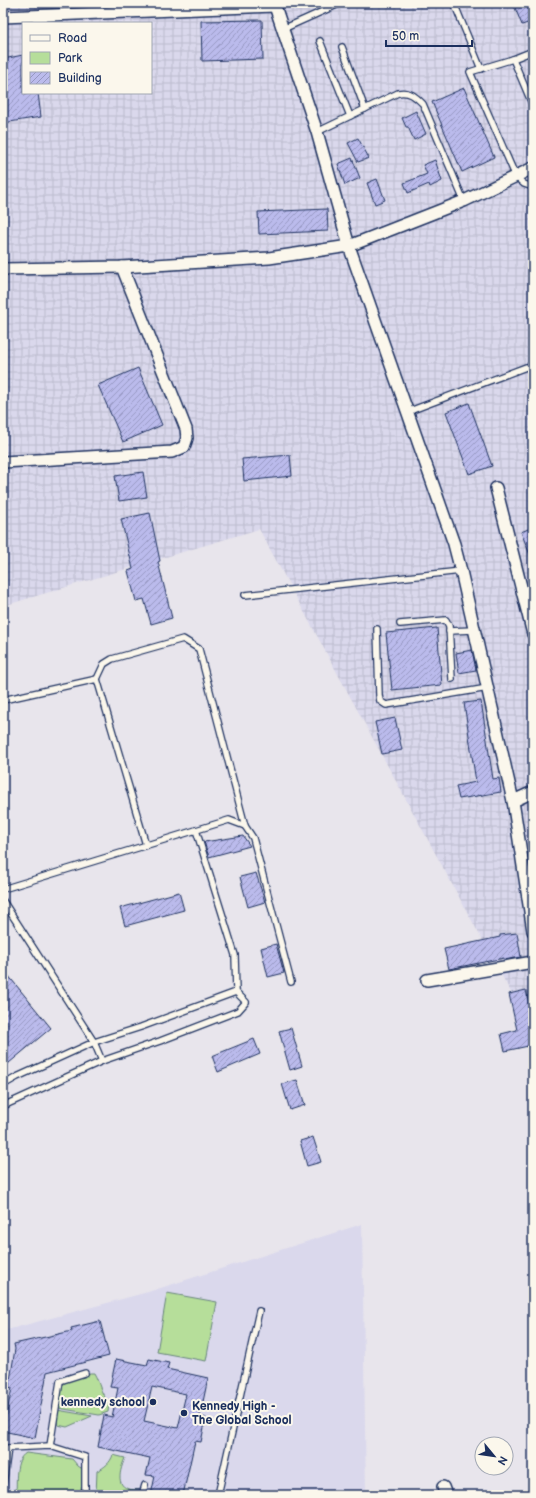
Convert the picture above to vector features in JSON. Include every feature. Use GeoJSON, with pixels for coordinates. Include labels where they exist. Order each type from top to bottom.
{"type":"FeatureCollection","features":[{"type":"Feature","properties":{"kind":"street"},"geometry":{"type":"LineString","coordinates":[[3,17],[274,5],[317,132],[349,246],[454,544],[513,801],[533,931]]}},
{"type":"Feature","properties":{"kind":"street"},"geometry":{"type":"LineString","coordinates":[[3,269],[122,267],[269,258],[349,246],[464,201],[533,168]]}},
{"type":"Feature","properties":{"kind":"street"},"geometry":{"type":"LineString","coordinates":[[3,462],[172,452],[184,447],[188,438],[186,429],[122,267]]}},
{"type":"Feature","properties":{"kind":"street"},"geometry":{"type":"LineString","coordinates":[[496,488],[533,634]]}},
{"type":"Feature","properties":{"kind":"street"},"geometry":{"type":"LineString","coordinates":[[513,801],[533,792]]}},
{"type":"Feature","properties":{"kind":"street"},"geometry":{"type":"LineString","coordinates":[[427,980],[533,962]]}},
{"type":"Feature","properties":{"kind":"lane"},"geometry":{"type":"LineString","coordinates":[[283,29],[341,3]]}},
{"type":"Feature","properties":{"kind":"lane"},"geometry":{"type":"LineString","coordinates":[[454,3],[481,69]]}},
{"type":"Feature","properties":{"kind":"lane"},"geometry":{"type":"LineString","coordinates":[[320,40],[350,116]]}},
{"type":"Feature","properties":{"kind":"lane"},"geometry":{"type":"LineString","coordinates":[[342,47],[365,109]]}},
{"type":"Feature","properties":{"kind":"lane"},"geometry":{"type":"LineString","coordinates":[[533,51],[513,59],[470,72],[516,177],[524,184],[533,187]]}},
{"type":"Feature","properties":{"kind":"lane"},"geometry":{"type":"LineString","coordinates":[[513,59],[533,106]]}},
{"type":"Feature","properties":{"kind":"lane"},"geometry":{"type":"LineString","coordinates":[[317,132],[398,93],[405,92],[413,94],[423,104],[464,201]]}},
{"type":"Feature","properties":{"kind":"lane"},"geometry":{"type":"LineString","coordinates":[[407,412],[526,367]]}},
{"type":"Feature","properties":{"kind":"lane"},"geometry":{"type":"LineString","coordinates":[[244,595],[461,571]]}},
{"type":"Feature","properties":{"kind":"lane"},"geometry":{"type":"LineString","coordinates":[[400,624],[444,620],[448,622],[452,679]]}},
{"type":"Feature","properties":{"kind":"lane"},"geometry":{"type":"LineString","coordinates":[[378,629],[379,695],[380,701],[386,705],[488,688]]}},
{"type":"Feature","properties":{"kind":"lane"},"geometry":{"type":"LineString","coordinates":[[449,631],[474,630]]}},
{"type":"Feature","properties":{"kind":"lane"},"geometry":{"type":"LineString","coordinates":[[146,845],[97,679],[104,664],[112,659],[183,639],[199,649],[245,826],[253,838],[291,982]]}},
{"type":"Feature","properties":{"kind":"lane"},"geometry":{"type":"LineString","coordinates":[[3,700],[97,679]]}},
{"type":"Feature","properties":{"kind":"lane"},"geometry":{"type":"LineString","coordinates":[[3,889],[229,820],[245,826]]}},
{"type":"Feature","properties":{"kind":"lane"},"geometry":{"type":"LineString","coordinates":[[3,1106],[102,1061],[160,1041],[238,1011],[246,1002],[236,992],[235,955],[196,830]]}},
{"type":"Feature","properties":{"kind":"lane"},"geometry":{"type":"LineString","coordinates":[[3,901],[94,1042],[102,1061]]}},
{"type":"Feature","properties":{"kind":"lane"},"geometry":{"type":"LineString","coordinates":[[3,1085],[17,1077],[94,1042],[236,992]]}},
{"type":"Feature","properties":{"kind":"lane"},"geometry":{"type":"LineString","coordinates":[[218,1495],[259,1311]]}},
{"type":"Feature","properties":{"kind":"lane"},"geometry":{"type":"LineString","coordinates":[[50,1446],[60,1381],[85,1373]]}},
{"type":"Feature","properties":{"kind":"lane"},"geometry":{"type":"LineString","coordinates":[[3,1485],[8,1448],[50,1446],[85,1457],[85,1495]]}},
{"type":"Feature","properties":{"kind":"lane"},"geometry":{"type":"LineString","coordinates":[[142,1495],[145,1485]]}},
{"type":"Feature","properties":{"kind":"shaded area"},"geometry":{"type":"Polygon","coordinates":[[[3,3],[533,3],[533,1033],[259,529],[3,606],[3,3]]]}},
{"type":"Feature","properties":{"kind":"shaded area","name":"Kennedy High - The Global School"},"geometry":{"type":"Polygon","coordinates":[[[362,1224],[366,1495],[3,1495],[3,1331],[148,1292],[362,1224]]]}},
{"type":"Feature","properties":{"kind":"green space"},"geometry":{"type":"Polygon","coordinates":[[[167,1293],[217,1302],[206,1361],[157,1352],[167,1293]]]}},
{"type":"Feature","properties":{"kind":"green space"},"geometry":{"type":"Polygon","coordinates":[[[90,1373],[94,1373],[104,1396],[109,1402],[108,1412],[99,1415],[58,1408],[61,1389],[64,1383],[90,1373]]]}},
{"type":"Feature","properties":{"kind":"green space"},"geometry":{"type":"Polygon","coordinates":[[[57,1410],[92,1416],[67,1427],[58,1425],[57,1410]]]}},
{"type":"Feature","properties":{"kind":"green space"},"geometry":{"type":"Polygon","coordinates":[[[26,1453],[72,1459],[84,1470],[80,1495],[16,1494],[16,1477],[18,1466],[22,1456],[26,1453]]]}},
{"type":"Feature","properties":{"kind":"green space"},"geometry":{"type":"Polygon","coordinates":[[[113,1455],[125,1458],[121,1470],[120,1481],[126,1488],[131,1490],[139,1490],[137,1495],[96,1495],[97,1471],[107,1464],[113,1455]]]}},
{"type":"Feature","properties":{"kind":"building"},"geometry":{"type":"Polygon","coordinates":[[[513,3],[533,3],[533,21],[522,25],[513,3]]]}},
{"type":"Feature","properties":{"kind":"building"},"geometry":{"type":"Polygon","coordinates":[[[262,20],[263,59],[202,61],[201,21],[262,20]]]}},
{"type":"Feature","properties":{"kind":"building"},"geometry":{"type":"Polygon","coordinates":[[[22,55],[22,94],[38,94],[41,117],[3,123],[3,59],[22,55]]]}},
{"type":"Feature","properties":{"kind":"building"},"geometry":{"type":"Polygon","coordinates":[[[464,88],[494,157],[462,172],[432,102],[464,88]]]}},
{"type":"Feature","properties":{"kind":"building"},"geometry":{"type":"Polygon","coordinates":[[[416,111],[426,134],[414,140],[402,118],[416,111]]]}},
{"type":"Feature","properties":{"kind":"building"},"geometry":{"type":"Polygon","coordinates":[[[358,138],[369,158],[358,162],[348,143],[358,138]]]}},
{"type":"Feature","properties":{"kind":"building"},"geometry":{"type":"Polygon","coordinates":[[[352,158],[360,178],[345,185],[338,164],[352,158]]]}},
{"type":"Feature","properties":{"kind":"building"},"geometry":{"type":"Polygon","coordinates":[[[435,160],[442,181],[430,187],[429,184],[408,193],[404,183],[427,174],[423,165],[435,160]]]}},
{"type":"Feature","properties":{"kind":"building"},"geometry":{"type":"Polygon","coordinates":[[[377,179],[385,200],[375,204],[367,183],[377,179]]]}},
{"type":"Feature","properties":{"kind":"building"},"geometry":{"type":"Polygon","coordinates":[[[327,209],[328,231],[259,234],[258,212],[327,209]]]}},
{"type":"Feature","properties":{"kind":"building"},"geometry":{"type":"Polygon","coordinates":[[[138,368],[162,425],[123,442],[98,385],[138,368]]]}},
{"type":"Feature","properties":{"kind":"building"},"geometry":{"type":"Polygon","coordinates":[[[469,403],[492,466],[469,474],[446,412],[469,403]]]}},
{"type":"Feature","properties":{"kind":"building"},"geometry":{"type":"Polygon","coordinates":[[[290,455],[292,476],[244,481],[242,459],[290,455]]]}},
{"type":"Feature","properties":{"kind":"building"},"geometry":{"type":"Polygon","coordinates":[[[143,472],[147,497],[119,501],[115,476],[143,472]]]}},
{"type":"Feature","properties":{"kind":"building"},"geometry":{"type":"Polygon","coordinates":[[[150,513],[160,561],[158,562],[172,618],[151,624],[144,599],[136,601],[128,571],[133,569],[121,519],[150,513]]]}},
{"type":"Feature","properties":{"kind":"building"},"geometry":{"type":"Polygon","coordinates":[[[533,527],[533,560],[532,560],[521,532],[533,527]]]}},
{"type":"Feature","properties":{"kind":"building"},"geometry":{"type":"Polygon","coordinates":[[[437,628],[442,685],[392,690],[386,633],[437,628]]]}},
{"type":"Feature","properties":{"kind":"building"},"geometry":{"type":"Polygon","coordinates":[[[472,650],[476,670],[459,673],[456,653],[472,650]]]}},
{"type":"Feature","properties":{"kind":"building"},"geometry":{"type":"Polygon","coordinates":[[[481,701],[493,779],[499,778],[501,792],[459,799],[456,786],[476,782],[464,703],[481,701]]]}},
{"type":"Feature","properties":{"kind":"building"},"geometry":{"type":"Polygon","coordinates":[[[395,718],[402,750],[382,754],[375,722],[395,718]]]}},
{"type":"Feature","properties":{"kind":"building"},"geometry":{"type":"Polygon","coordinates":[[[243,836],[250,846],[209,857],[204,842],[243,836]]]}},
{"type":"Feature","properties":{"kind":"building"},"geometry":{"type":"Polygon","coordinates":[[[256,873],[265,902],[248,907],[240,877],[256,873]]]}},
{"type":"Feature","properties":{"kind":"building"},"geometry":{"type":"Polygon","coordinates":[[[179,892],[184,910],[125,926],[120,908],[179,892]]]}},
{"type":"Feature","properties":{"kind":"building"},"geometry":{"type":"Polygon","coordinates":[[[517,933],[521,957],[504,960],[504,958],[449,969],[444,949],[500,937],[500,935],[517,933]]]}},
{"type":"Feature","properties":{"kind":"building"},"geometry":{"type":"Polygon","coordinates":[[[276,944],[284,973],[268,977],[261,948],[276,944]]]}},
{"type":"Feature","properties":{"kind":"building"},"geometry":{"type":"Polygon","coordinates":[[[3,969],[51,1028],[3,1068],[3,969]]]}},
{"type":"Feature","properties":{"kind":"building"},"geometry":{"type":"Polygon","coordinates":[[[526,990],[531,1014],[529,1015],[533,1034],[533,1045],[505,1051],[501,1034],[517,1030],[509,994],[526,990]]]}},
{"type":"Feature","properties":{"kind":"building"},"geometry":{"type":"Polygon","coordinates":[[[291,1028],[302,1066],[290,1070],[279,1031],[291,1028]]]}},
{"type":"Feature","properties":{"kind":"building"},"geometry":{"type":"Polygon","coordinates":[[[254,1039],[260,1054],[218,1072],[212,1056],[254,1039]]]}},
{"type":"Feature","properties":{"kind":"building"},"geometry":{"type":"Polygon","coordinates":[[[297,1080],[305,1105],[290,1110],[282,1084],[297,1080]]]}},
{"type":"Feature","properties":{"kind":"building"},"geometry":{"type":"Polygon","coordinates":[[[313,1137],[321,1162],[307,1166],[300,1141],[313,1137]]]}},
{"type":"Feature","properties":{"kind":"building"},"geometry":{"type":"Polygon","coordinates":[[[100,1321],[109,1356],[47,1372],[35,1438],[3,1431],[12,1388],[9,1387],[15,1349],[14,1344],[72,1331],[71,1328],[100,1321]]]}},
{"type":"Feature","properties":{"kind":"building"},"geometry":{"type":"Polygon","coordinates":[[[116,1359],[147,1365],[149,1359],[169,1363],[167,1369],[208,1378],[200,1416],[206,1418],[201,1442],[195,1441],[183,1495],[151,1495],[155,1476],[146,1475],[150,1458],[98,1447],[104,1415],[112,1417],[118,1388],[110,1387],[116,1359]],[[152,1387],[144,1421],[178,1428],[186,1394],[152,1387]]]}},
{"type":"Feature","properties":{"kind":"place","name":"kennedy school"},"geometry":{"type":"Point","coordinates":[153,1402]}},
{"type":"Feature","properties":{"kind":"place","name":"Kennedy High - The Global School"},"geometry":{"type":"Point","coordinates":[184,1413]}}]}
